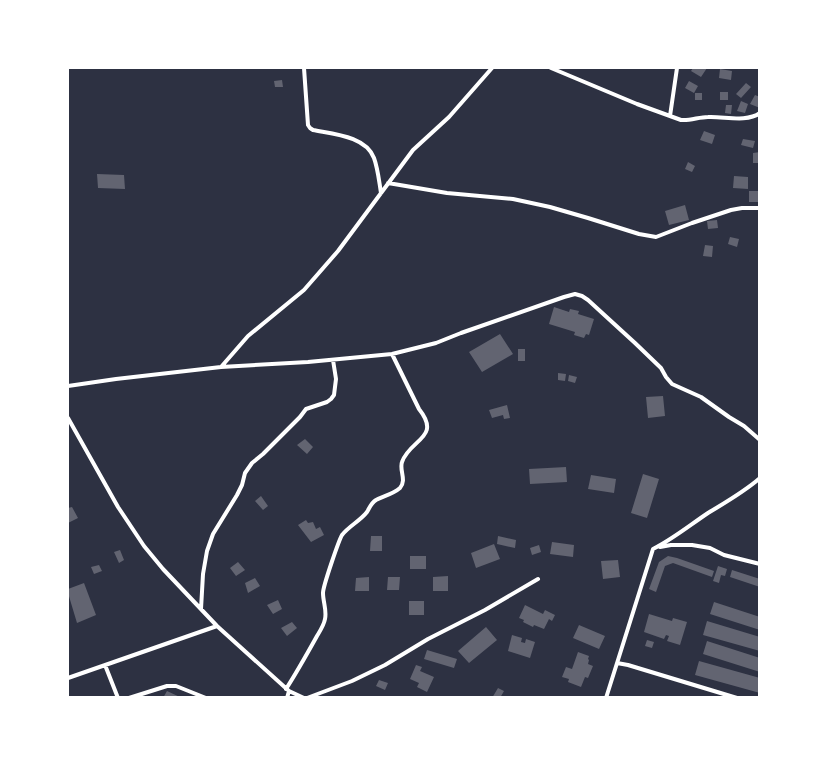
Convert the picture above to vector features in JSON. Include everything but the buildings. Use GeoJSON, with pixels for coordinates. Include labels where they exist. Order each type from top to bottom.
{"type":"FeatureCollection","features":[{"type":"Feature","properties":{"kind":"street"},"geometry":{"type":"LineString","coordinates":[[304,68],[308,125],[313,130],[352,138],[369,149],[374,156],[381,193]]}},
{"type":"Feature","properties":{"kind":"street"},"geometry":{"type":"LineString","coordinates":[[221,367],[248,336],[304,290],[338,251],[413,150],[449,116],[492,68]]}},
{"type":"Feature","properties":{"kind":"street"},"geometry":{"type":"LineString","coordinates":[[550,68],[637,104],[686,121],[709,116],[749,118],[760,113]]}},
{"type":"Feature","properties":{"kind":"street"},"geometry":{"type":"LineString","coordinates":[[670,116],[677,68]]}},
{"type":"Feature","properties":{"kind":"street"},"geometry":{"type":"LineString","coordinates":[[388,183],[447,193],[513,199],[550,207],[639,234],[656,237],[731,210],[760,208]]}},
{"type":"Feature","properties":{"kind":"street"},"geometry":{"type":"LineString","coordinates":[[68,386],[221,367],[333,360],[392,354],[436,343],[575,294],[588,300],[635,342],[661,368],[672,384],[701,397],[744,426],[760,440]]}},
{"type":"Feature","properties":{"kind":"street"},"geometry":{"type":"LineString","coordinates":[[287,698],[288,690],[325,620],[324,584],[338,547],[339,539],[366,513],[372,503],[400,487],[403,481],[402,461],[407,453],[424,436],[428,428],[428,423],[419,409],[392,354]]}},
{"type":"Feature","properties":{"kind":"street"},"geometry":{"type":"LineString","coordinates":[[201,609],[203,574],[207,551],[213,534],[242,485],[245,473],[252,463],[269,449],[306,409],[332,399],[336,379],[333,360]]}},
{"type":"Feature","properties":{"kind":"street"},"geometry":{"type":"LineString","coordinates":[[68,418],[118,508],[144,546],[163,569],[217,626],[288,690],[305,698],[352,681],[385,665],[428,639],[485,610],[538,579]]}},
{"type":"Feature","properties":{"kind":"street"},"geometry":{"type":"LineString","coordinates":[[606,698],[653,548],[668,541],[708,513],[748,489],[760,478]]}},
{"type":"Feature","properties":{"kind":"street"},"geometry":{"type":"LineString","coordinates":[[653,548],[671,544],[692,545],[710,548],[724,555],[760,564]]}},
{"type":"Feature","properties":{"kind":"street"},"geometry":{"type":"LineString","coordinates":[[68,678],[217,626]]}},
{"type":"Feature","properties":{"kind":"street"},"geometry":{"type":"LineString","coordinates":[[617,663],[737,698]]}},
{"type":"Feature","properties":{"kind":"street"},"geometry":{"type":"LineString","coordinates":[[105,665],[118,698]]}},
{"type":"Feature","properties":{"kind":"street"},"geometry":{"type":"LineString","coordinates":[[129,698],[167,686],[176,686],[206,698]]}}]}
